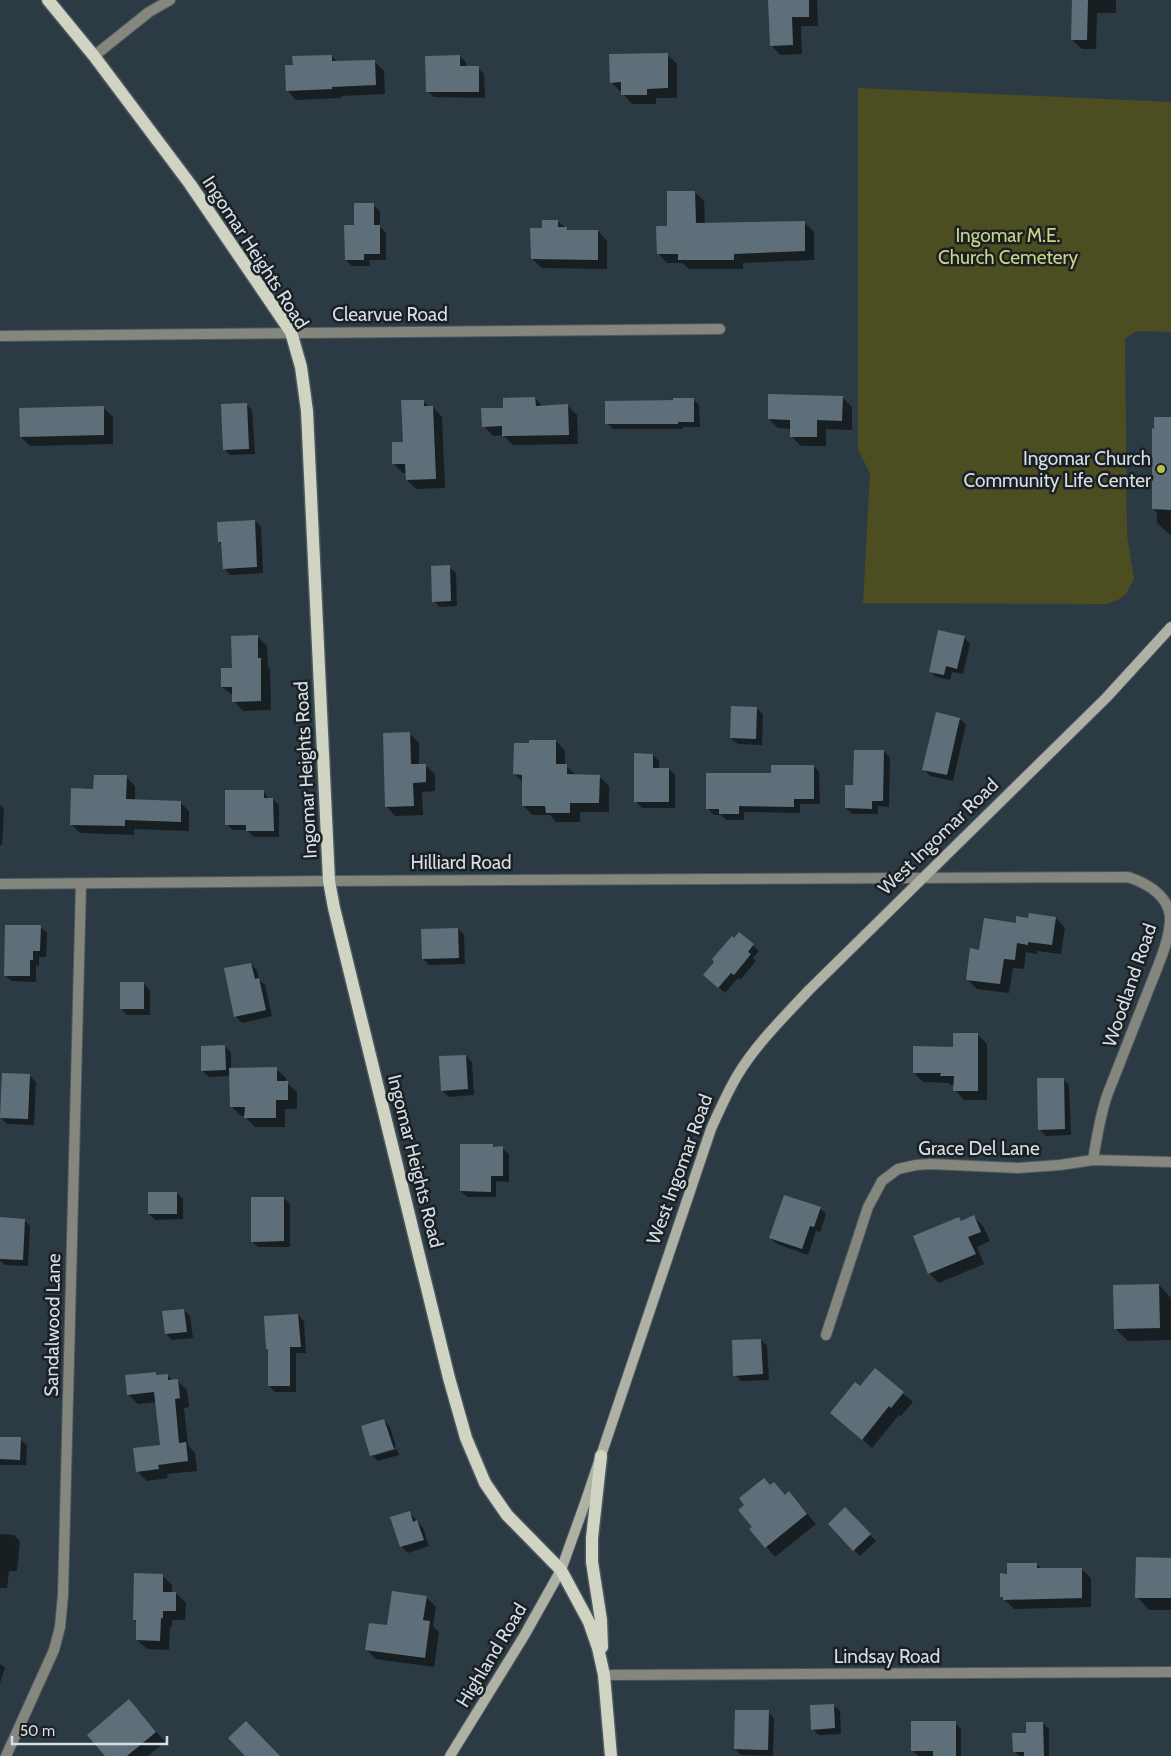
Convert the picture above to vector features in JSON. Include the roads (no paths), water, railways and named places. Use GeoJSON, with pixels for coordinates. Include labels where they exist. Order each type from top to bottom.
{"type":"FeatureCollection","features":[{"type":"Feature","properties":{"kind":"main road","name":"Ingomar Heights Road"},"geometry":{"type":"LineString","coordinates":[[48,0],[94,56],[190,184],[291,332],[301,367],[307,411],[330,881],[342,942],[449,1378],[466,1438],[485,1483],[497,1501],[524,1533],[561,1570]]}},
{"type":"Feature","properties":{"kind":"main road"},"geometry":{"type":"LineString","coordinates":[[601,1456],[592,1538],[592,1562],[601,1620],[611,1756]]}},
{"type":"Feature","properties":{"kind":"main road"},"geometry":{"type":"LineString","coordinates":[[561,1570],[589,1622],[598,1648],[604,1675]]}},
{"type":"Feature","properties":{"kind":"street"},"geometry":{"type":"LineString","coordinates":[[94,56],[149,12],[170,0]]}},
{"type":"Feature","properties":{"kind":"street","name":"Clearvue Road"},"geometry":{"type":"LineString","coordinates":[[0,336],[720,329]]}},
{"type":"Feature","properties":{"kind":"street","name":"West Ingomar Road"},"geometry":{"type":"LineString","coordinates":[[561,1570],[711,1129],[722,1102],[738,1074],[763,1042],[804,996],[1106,698],[1171,627]]}},
{"type":"Feature","properties":{"kind":"street","name":"Hilliard Road"},"geometry":{"type":"LineString","coordinates":[[0,884],[923,877]]}},
{"type":"Feature","properties":{"kind":"street","name":"Woodland Road"},"geometry":{"type":"LineString","coordinates":[[923,877],[1128,877],[1142,881],[1160,894],[1170,914],[1170,925],[1162,956],[1107,1095],[1099,1125],[1093,1160]]}},
{"type":"Feature","properties":{"kind":"street","name":"Sandalwood Lane"},"geometry":{"type":"LineString","coordinates":[[6,1756],[54,1650],[60,1627],[81,884]]}},
{"type":"Feature","properties":{"kind":"street"},"geometry":{"type":"LineString","coordinates":[[1093,1160],[1171,1162]]}},
{"type":"Feature","properties":{"kind":"street","name":"Grace Del Lane"},"geometry":{"type":"LineString","coordinates":[[826,1335],[868,1207],[882,1181],[889,1174],[906,1166],[916,1164],[1018,1168],[1093,1160]]}},
{"type":"Feature","properties":{"kind":"street","name":"Highland Road"},"geometry":{"type":"LineString","coordinates":[[450,1756],[524,1636],[561,1570]]}},
{"type":"Feature","properties":{"kind":"street","name":"Lindsay Road"},"geometry":{"type":"LineString","coordinates":[[604,1675],[1171,1672]]}},
{"type":"Feature","properties":{"kind":"place","name":"Ingomar Church Community Life Center"},"geometry":{"type":"Point","coordinates":[1161,469]}},
{"type":"Feature","properties":{"kind":"park label","name":"Ingomar M.E. Church Cemetery"},"geometry":{"type":"Point","coordinates":[1008,246]}}]}
